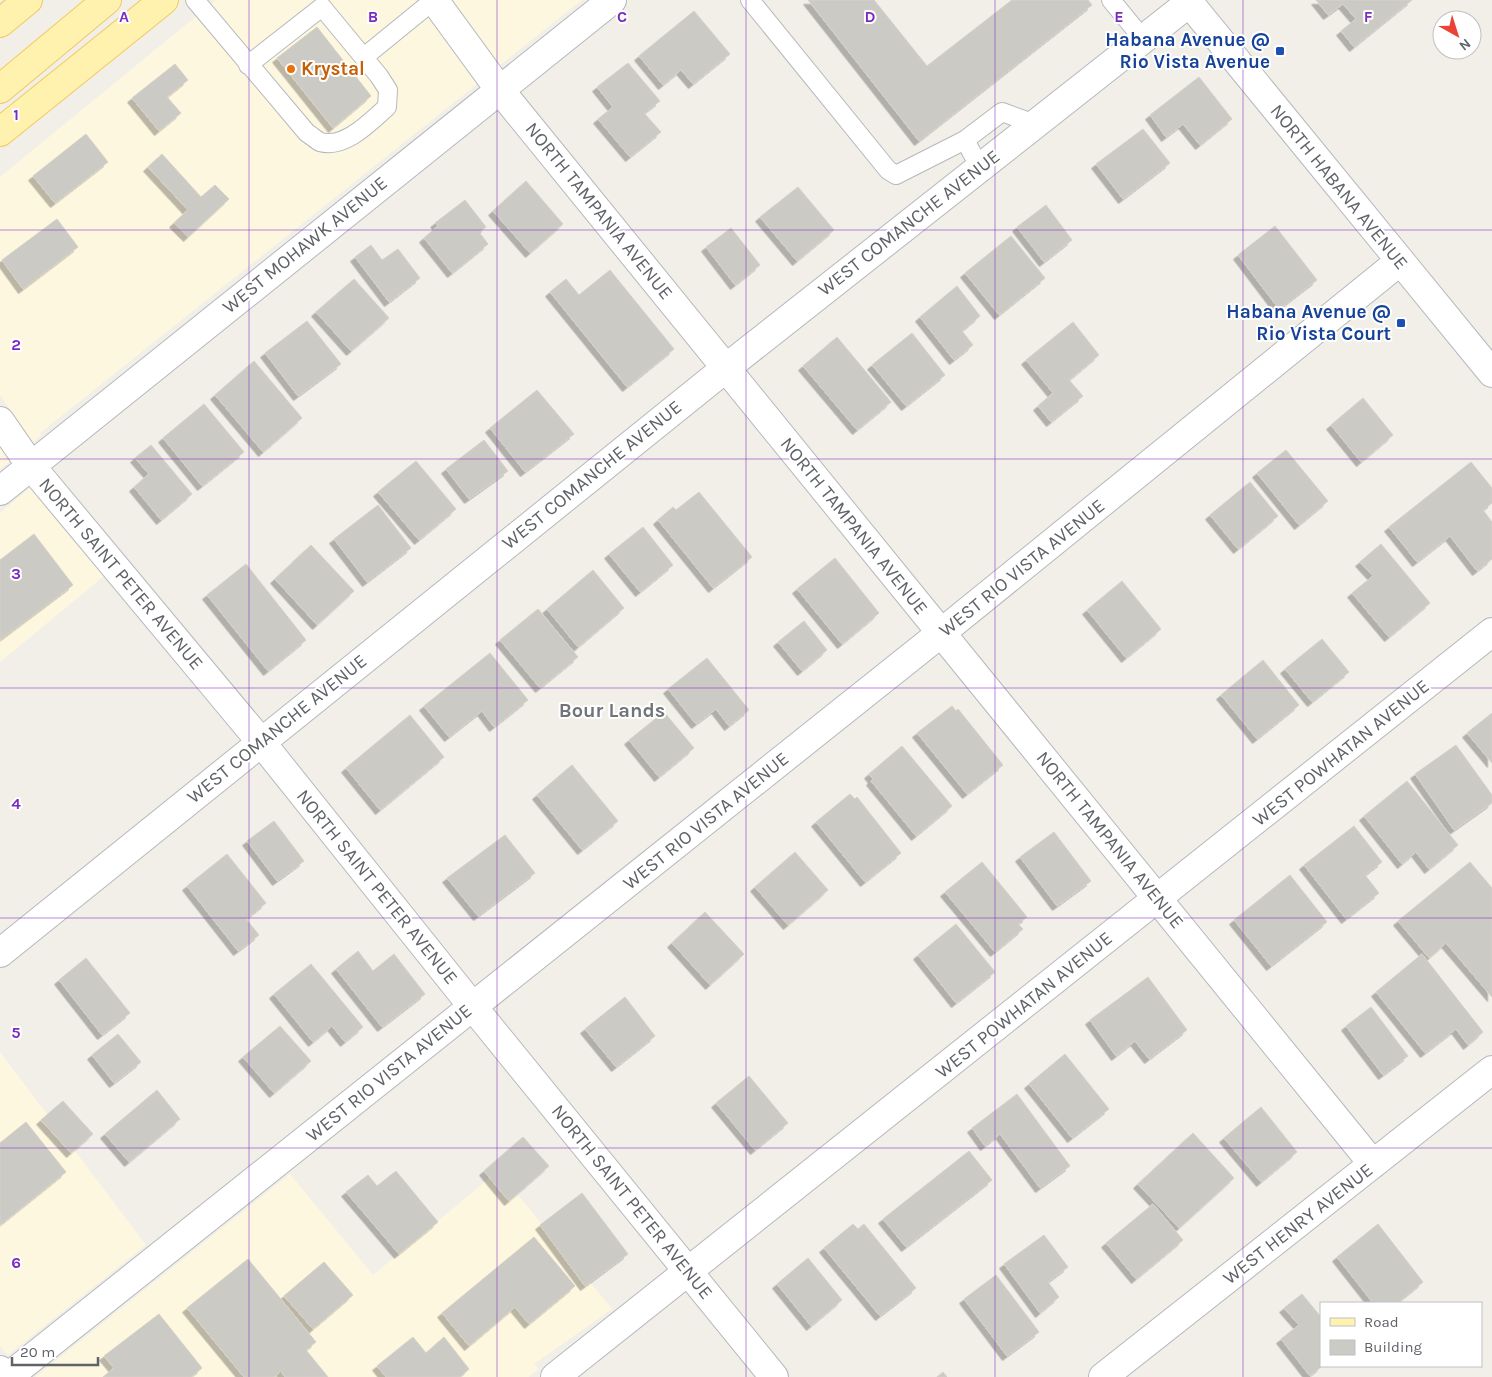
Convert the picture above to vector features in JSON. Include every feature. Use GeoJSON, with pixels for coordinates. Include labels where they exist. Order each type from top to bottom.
{"type":"FeatureCollection","features":[{"type":"Feature","properties":{"kind":"main road"},"geometry":{"type":"LineString","coordinates":[[0,23],[28,0]]}},
{"type":"Feature","properties":{"kind":"main road"},"geometry":{"type":"LineString","coordinates":[[0,89],[107,0]]}},
{"type":"Feature","properties":{"kind":"main road"},"geometry":{"type":"LineString","coordinates":[[0,132],[164,0]]}},
{"type":"Feature","properties":{"kind":"street","name":"NORTH TAMPANIA AVENUE"},"geometry":{"type":"LineString","coordinates":[[434,0],[499,89],[1373,1164]]}},
{"type":"Feature","properties":{"kind":"street","name":"WEST MOHAWK AVENUE"},"geometry":{"type":"LineString","coordinates":[[0,491],[612,0]]}},
{"type":"Feature","properties":{"kind":"street","name":"WEST COMANCHE AVENUE"},"geometry":{"type":"LineString","coordinates":[[0,952],[726,368],[1143,39],[1188,1]]}},
{"type":"Feature","properties":{"kind":"street","name":"NORTH HABANA AVENUE"},"geometry":{"type":"LineString","coordinates":[[1188,1],[1492,373]]}},
{"type":"Feature","properties":{"kind":"street","name":"WEST RIO VISTA AVENUE"},"geometry":{"type":"LineString","coordinates":[[7,1377],[941,633],[1400,261]]}},
{"type":"Feature","properties":{"kind":"street","name":"NORTH SAINT PETER AVENUE"},"geometry":{"type":"LineString","coordinates":[[0,421],[31,466],[261,742],[473,1007],[774,1377]]}},
{"type":"Feature","properties":{"kind":"street","name":"WEST POWHATAN AVENUE"},"geometry":{"type":"LineString","coordinates":[[555,1377],[1492,632]]}},
{"type":"Feature","properties":{"kind":"street","name":"WEST HENRY AVENUE"},"geometry":{"type":"LineString","coordinates":[[1103,1377],[1492,1070]]}},
{"type":"Feature","properties":{"kind":"street"},"geometry":{"type":"LineString","coordinates":[[0,1370],[7,1377]]}},
{"type":"Feature","properties":{"kind":"lane"},"geometry":{"type":"LineString","coordinates":[[195,0],[248,64],[307,132],[319,142],[338,143],[355,133],[387,106],[388,90],[379,76],[322,7],[248,64]]}},
{"type":"Feature","properties":{"kind":"lane"},"geometry":{"type":"LineString","coordinates":[[364,57],[434,0]]}},
{"type":"Feature","properties":{"kind":"lane"},"geometry":{"type":"LineString","coordinates":[[750,0],[888,170],[896,175],[966,140],[1002,112],[1035,124]]}},
{"type":"Feature","properties":{"kind":"lane"},"geometry":{"type":"LineString","coordinates":[[1111,0],[1143,39]]}},
{"type":"Feature","properties":{"kind":"lane"},"geometry":{"type":"LineString","coordinates":[[966,140],[980,168]]}},
{"type":"Feature","properties":{"kind":"shaded area"},"geometry":{"type":"Polygon","coordinates":[[[216,0],[415,0],[477,84],[40,433],[41,436],[33,442],[0,395],[0,177],[216,0]]]}},
{"type":"Feature","properties":{"kind":"shaded area"},"geometry":{"type":"Polygon","coordinates":[[[452,0],[582,0],[500,65],[452,0]]]}},
{"type":"Feature","properties":{"kind":"shaded area"},"geometry":{"type":"Polygon","coordinates":[[[0,447],[10,461],[0,469],[0,447]]]}},
{"type":"Feature","properties":{"kind":"shaded area"},"geometry":{"type":"Polygon","coordinates":[[[30,488],[104,576],[0,662],[0,513],[30,488]]]}},
{"type":"Feature","properties":{"kind":"shaded area"},"geometry":{"type":"Polygon","coordinates":[[[0,1052],[146,1245],[8,1355],[0,1346],[0,1052]]]}},
{"type":"Feature","properties":{"kind":"shaded area"},"geometry":{"type":"Polygon","coordinates":[[[498,1171],[612,1309],[534,1364],[538,1369],[528,1377],[35,1377],[290,1174],[373,1275],[498,1171]]]}},
{"type":"Feature","properties":{"kind":"building"},"geometry":{"type":"Polygon","coordinates":[[[808,0],[874,0],[927,66],[1012,0],[1088,0],[1092,5],[919,141],[808,0]]]}},
{"type":"Feature","properties":{"kind":"building"},"geometry":{"type":"Polygon","coordinates":[[[1316,0],[1412,0],[1354,47],[1341,31],[1356,19],[1343,4],[1328,15],[1316,0]]]}},
{"type":"Feature","properties":{"kind":"building"},"geometry":{"type":"Polygon","coordinates":[[[694,11],[730,54],[693,84],[681,70],[663,85],[639,56],[694,11]]]}},
{"type":"Feature","properties":{"kind":"building"},"geometry":{"type":"Polygon","coordinates":[[[317,27],[371,96],[333,128],[277,58],[317,27]]]}},
{"type":"Feature","properties":{"kind":"building"},"geometry":{"type":"Polygon","coordinates":[[[628,63],[660,101],[644,113],[661,132],[630,157],[598,119],[613,107],[597,87],[628,63]]]}},
{"type":"Feature","properties":{"kind":"building"},"geometry":{"type":"Polygon","coordinates":[[[175,64],[188,80],[167,97],[181,113],[159,131],[132,98],[175,64]]]}},
{"type":"Feature","properties":{"kind":"building"},"geometry":{"type":"Polygon","coordinates":[[[1199,77],[1232,119],[1200,145],[1183,124],[1166,137],[1150,115],[1199,77]]]}},
{"type":"Feature","properties":{"kind":"building"},"geometry":{"type":"Polygon","coordinates":[[[1143,129],[1170,163],[1123,199],[1096,164],[1143,129]]]}},
{"type":"Feature","properties":{"kind":"building"},"geometry":{"type":"Polygon","coordinates":[[[86,134],[108,162],[55,203],[33,176],[86,134]]]}},
{"type":"Feature","properties":{"kind":"building"},"geometry":{"type":"Polygon","coordinates":[[[162,154],[201,197],[215,185],[229,199],[188,237],[174,223],[188,210],[148,167],[162,154]]]}},
{"type":"Feature","properties":{"kind":"building"},"geometry":{"type":"Polygon","coordinates":[[[526,181],[563,224],[530,253],[493,211],[526,181]]]}},
{"type":"Feature","properties":{"kind":"building"},"geometry":{"type":"Polygon","coordinates":[[[798,187],[834,230],[797,261],[760,217],[798,187]]]}},
{"type":"Feature","properties":{"kind":"building"},"geometry":{"type":"Polygon","coordinates":[[[465,200],[486,227],[479,232],[488,244],[452,273],[424,238],[438,226],[435,223],[465,200]]]}},
{"type":"Feature","properties":{"kind":"building"},"geometry":{"type":"Polygon","coordinates":[[[1046,205],[1072,240],[1044,262],[1017,227],[1046,205]]]}},
{"type":"Feature","properties":{"kind":"building"},"geometry":{"type":"Polygon","coordinates":[[[57,219],[78,247],[23,289],[2,260],[57,219]]]}},
{"type":"Feature","properties":{"kind":"building"},"geometry":{"type":"Polygon","coordinates":[[[1275,226],[1317,280],[1279,309],[1238,255],[1275,226]]]}},
{"type":"Feature","properties":{"kind":"building"},"geometry":{"type":"Polygon","coordinates":[[[731,228],[760,265],[735,285],[706,247],[731,228]]]}},
{"type":"Feature","properties":{"kind":"building"},"geometry":{"type":"Polygon","coordinates":[[[1011,236],[1045,278],[999,315],[965,273],[1011,236]]]}},
{"type":"Feature","properties":{"kind":"building"},"geometry":{"type":"Polygon","coordinates":[[[371,245],[382,260],[398,249],[420,278],[389,302],[355,257],[371,245]]]}},
{"type":"Feature","properties":{"kind":"building"},"geometry":{"type":"Polygon","coordinates":[[[610,270],[674,349],[627,387],[550,292],[566,279],[579,295],[610,270]]]}},
{"type":"Feature","properties":{"kind":"building"},"geometry":{"type":"Polygon","coordinates":[[[354,279],[389,318],[351,351],[316,312],[354,279]]]}},
{"type":"Feature","properties":{"kind":"building"},"geometry":{"type":"Polygon","coordinates":[[[957,286],[980,316],[962,331],[973,345],[954,360],[920,317],[957,286]]]}},
{"type":"Feature","properties":{"kind":"building"},"geometry":{"type":"Polygon","coordinates":[[[307,321],[341,364],[298,396],[265,353],[307,321]]]}},
{"type":"Feature","properties":{"kind":"building"},"geometry":{"type":"Polygon","coordinates":[[[1073,322],[1099,355],[1069,380],[1083,396],[1051,422],[1038,406],[1053,393],[1026,360],[1073,322]]]}},
{"type":"Feature","properties":{"kind":"building"},"geometry":{"type":"Polygon","coordinates":[[[912,333],[945,375],[906,406],[872,365],[912,333]]]}},
{"type":"Feature","properties":{"kind":"building"},"geometry":{"type":"Polygon","coordinates":[[[837,337],[891,402],[857,430],[803,366],[837,337]]]}},
{"type":"Feature","properties":{"kind":"building"},"geometry":{"type":"Polygon","coordinates":[[[254,361],[302,418],[263,452],[215,395],[254,361]]]}},
{"type":"Feature","properties":{"kind":"building"},"geometry":{"type":"Polygon","coordinates":[[[537,390],[574,434],[525,472],[490,428],[537,390]]]}},
{"type":"Feature","properties":{"kind":"building"},"geometry":{"type":"Polygon","coordinates":[[[1363,398],[1393,435],[1361,462],[1331,425],[1363,398]]]}},
{"type":"Feature","properties":{"kind":"building"},"geometry":{"type":"Polygon","coordinates":[[[204,404],[244,452],[202,486],[163,438],[204,404]]]}},
{"type":"Feature","properties":{"kind":"building"},"geometry":{"type":"Polygon","coordinates":[[[484,440],[508,471],[469,499],[446,469],[484,440]]]}},
{"type":"Feature","properties":{"kind":"building"},"geometry":{"type":"Polygon","coordinates":[[[151,445],[192,494],[161,520],[134,487],[149,474],[135,458],[151,445]]]}},
{"type":"Feature","properties":{"kind":"building"},"geometry":{"type":"Polygon","coordinates":[[[1286,450],[1328,501],[1299,525],[1257,473],[1286,450]]]}},
{"type":"Feature","properties":{"kind":"building"},"geometry":{"type":"Polygon","coordinates":[[[416,461],[456,509],[419,540],[378,492],[416,461]]]}},
{"type":"Feature","properties":{"kind":"building"},"geometry":{"type":"Polygon","coordinates":[[[1471,462],[1492,488],[1492,503],[1483,510],[1492,522],[1492,559],[1477,571],[1450,536],[1417,562],[1389,527],[1471,462]]]}},
{"type":"Feature","properties":{"kind":"building"},"geometry":{"type":"Polygon","coordinates":[[[1250,482],[1278,516],[1238,549],[1210,515],[1250,482]]]}},
{"type":"Feature","properties":{"kind":"building"},"geometry":{"type":"Polygon","coordinates":[[[699,492],[752,557],[713,588],[658,520],[673,507],[676,510],[699,492]]]}},
{"type":"Feature","properties":{"kind":"building"},"geometry":{"type":"Polygon","coordinates":[[[378,505],[411,548],[367,582],[334,539],[378,505]]]}},
{"type":"Feature","properties":{"kind":"building"},"geometry":{"type":"Polygon","coordinates":[[[643,527],[673,565],[640,592],[609,554],[643,527]]]}},
{"type":"Feature","properties":{"kind":"building"},"geometry":{"type":"Polygon","coordinates":[[[34,534],[73,585],[0,640],[0,560],[34,534]]]}},
{"type":"Feature","properties":{"kind":"building"},"geometry":{"type":"Polygon","coordinates":[[[1381,544],[1430,603],[1389,637],[1352,593],[1373,576],[1360,562],[1381,544]]]}},
{"type":"Feature","properties":{"kind":"building"},"geometry":{"type":"Polygon","coordinates":[[[311,545],[354,591],[317,625],[275,579],[311,545]]]}},
{"type":"Feature","properties":{"kind":"building"},"geometry":{"type":"Polygon","coordinates":[[[835,558],[879,613],[842,644],[797,589],[835,558]]]}},
{"type":"Feature","properties":{"kind":"building"},"geometry":{"type":"Polygon","coordinates":[[[246,564],[306,640],[268,671],[207,595],[246,564]]]}},
{"type":"Feature","properties":{"kind":"building"},"geometry":{"type":"Polygon","coordinates":[[[593,570],[624,608],[578,647],[547,609],[593,570]]]}},
{"type":"Feature","properties":{"kind":"building"},"geometry":{"type":"Polygon","coordinates":[[[1122,581],[1161,629],[1126,658],[1087,610],[1122,581]]]}},
{"type":"Feature","properties":{"kind":"building"},"geometry":{"type":"Polygon","coordinates":[[[538,609],[578,657],[540,688],[500,640],[538,609]]]}},
{"type":"Feature","properties":{"kind":"building"},"geometry":{"type":"Polygon","coordinates":[[[804,621],[827,650],[802,671],[778,642],[804,621]]]}},
{"type":"Feature","properties":{"kind":"building"},"geometry":{"type":"Polygon","coordinates":[[[1322,639],[1349,672],[1312,702],[1285,669],[1322,639]]]}},
{"type":"Feature","properties":{"kind":"building"},"geometry":{"type":"Polygon","coordinates":[[[490,653],[528,700],[494,727],[482,711],[449,737],[424,706],[490,653]]]}},
{"type":"Feature","properties":{"kind":"building"},"geometry":{"type":"Polygon","coordinates":[[[707,658],[749,710],[729,726],[716,709],[696,724],[668,689],[707,658]]]}},
{"type":"Feature","properties":{"kind":"building"},"geometry":{"type":"Polygon","coordinates":[[[1263,660],[1299,705],[1257,739],[1221,695],[1263,660]]]}},
{"type":"Feature","properties":{"kind":"building"},"geometry":{"type":"Polygon","coordinates":[[[952,706],[956,711],[958,709],[1003,765],[967,794],[917,733],[952,706]]]}},
{"type":"Feature","properties":{"kind":"building"},"geometry":{"type":"Polygon","coordinates":[[[664,712],[694,748],[659,777],[629,740],[664,712]]]}},
{"type":"Feature","properties":{"kind":"building"},"geometry":{"type":"Polygon","coordinates":[[[1492,713],[1492,763],[1467,733],[1492,713]]]}},
{"type":"Feature","properties":{"kind":"building"},"geometry":{"type":"Polygon","coordinates":[[[410,715],[444,757],[380,810],[346,768],[410,715]]]}},
{"type":"Feature","properties":{"kind":"building"},"geometry":{"type":"Polygon","coordinates":[[[1456,745],[1492,795],[1492,803],[1454,830],[1415,774],[1456,745]]]}},
{"type":"Feature","properties":{"kind":"building"},"geometry":{"type":"Polygon","coordinates":[[[902,746],[952,806],[916,836],[871,781],[873,779],[869,774],[902,746]]]}},
{"type":"Feature","properties":{"kind":"building"},"geometry":{"type":"Polygon","coordinates":[[[572,765],[618,821],[582,850],[537,795],[572,765]]]}},
{"type":"Feature","properties":{"kind":"building"},"geometry":{"type":"Polygon","coordinates":[[[1407,781],[1458,845],[1429,869],[1416,852],[1402,864],[1364,816],[1407,781]]]}},
{"type":"Feature","properties":{"kind":"building"},"geometry":{"type":"Polygon","coordinates":[[[850,794],[855,799],[857,797],[901,853],[865,882],[816,822],[850,794]]]}},
{"type":"Feature","properties":{"kind":"building"},"geometry":{"type":"Polygon","coordinates":[[[274,821],[304,861],[277,881],[247,841],[274,821]]]}},
{"type":"Feature","properties":{"kind":"building"},"geometry":{"type":"Polygon","coordinates":[[[1354,826],[1382,862],[1365,875],[1379,893],[1346,919],[1304,865],[1354,826]]]}},
{"type":"Feature","properties":{"kind":"building"},"geometry":{"type":"Polygon","coordinates":[[[1054,832],[1091,881],[1057,906],[1020,857],[1054,832]]]}},
{"type":"Feature","properties":{"kind":"building"},"geometry":{"type":"Polygon","coordinates":[[[505,835],[535,873],[478,916],[447,878],[505,835]]]}},
{"type":"Feature","properties":{"kind":"building"},"geometry":{"type":"Polygon","coordinates":[[[795,852],[828,890],[788,925],[755,887],[795,852]]]}},
{"type":"Feature","properties":{"kind":"building"},"geometry":{"type":"Polygon","coordinates":[[[227,854],[266,903],[246,919],[259,935],[238,951],[187,886],[227,854]]]}},
{"type":"Feature","properties":{"kind":"building"},"geometry":{"type":"Polygon","coordinates":[[[982,862],[1027,917],[1018,924],[1023,929],[995,952],[945,892],[982,862]]]}},
{"type":"Feature","properties":{"kind":"building"},"geometry":{"type":"Polygon","coordinates":[[[1470,862],[1492,888],[1492,997],[1446,943],[1429,958],[1398,921],[1470,862]]]}},
{"type":"Feature","properties":{"kind":"building"},"geometry":{"type":"Polygon","coordinates":[[[1290,875],[1327,922],[1271,966],[1234,920],[1290,875]]]}},
{"type":"Feature","properties":{"kind":"building"},"geometry":{"type":"Polygon","coordinates":[[[705,912],[744,954],[710,985],[672,943],[705,912]]]}},
{"type":"Feature","properties":{"kind":"building"},"geometry":{"type":"Polygon","coordinates":[[[956,924],[995,972],[956,1003],[918,955],[956,924]]]}},
{"type":"Feature","properties":{"kind":"building"},"geometry":{"type":"Polygon","coordinates":[[[358,951],[373,971],[394,954],[425,994],[382,1027],[336,969],[358,951]]]}},
{"type":"Feature","properties":{"kind":"building"},"geometry":{"type":"Polygon","coordinates":[[[1422,954],[1483,1032],[1468,1045],[1456,1029],[1425,1053],[1376,992],[1422,954]]]}},
{"type":"Feature","properties":{"kind":"building"},"geometry":{"type":"Polygon","coordinates":[[[86,958],[130,1013],[102,1035],[59,980],[86,958]]]}},
{"type":"Feature","properties":{"kind":"building"},"geometry":{"type":"Polygon","coordinates":[[[311,964],[363,1027],[345,1042],[332,1026],[313,1042],[274,994],[311,964]]]}},
{"type":"Feature","properties":{"kind":"building"},"geometry":{"type":"Polygon","coordinates":[[[1148,977],[1187,1030],[1149,1059],[1135,1041],[1116,1056],[1090,1020],[1148,977]]]}},
{"type":"Feature","properties":{"kind":"building"},"geometry":{"type":"Polygon","coordinates":[[[625,997],[655,1036],[616,1067],[585,1029],[625,997]]]}},
{"type":"Feature","properties":{"kind":"building"},"geometry":{"type":"Polygon","coordinates":[[[1371,1007],[1408,1056],[1383,1075],[1346,1026],[1371,1007]]]}},
{"type":"Feature","properties":{"kind":"building"},"geometry":{"type":"Polygon","coordinates":[[[280,1026],[311,1061],[274,1093],[243,1057],[280,1026]]]}},
{"type":"Feature","properties":{"kind":"building"},"geometry":{"type":"Polygon","coordinates":[[[118,1034],[141,1062],[114,1083],[92,1055],[118,1034]]]}},
{"type":"Feature","properties":{"kind":"building"},"geometry":{"type":"Polygon","coordinates":[[[1065,1054],[1109,1109],[1072,1138],[1029,1084],[1065,1054]]]}},
{"type":"Feature","properties":{"kind":"building"},"geometry":{"type":"Polygon","coordinates":[[[749,1076],[788,1123],[755,1150],[716,1103],[749,1076]]]}},
{"type":"Feature","properties":{"kind":"building"},"geometry":{"type":"Polygon","coordinates":[[[157,1090],[180,1119],[129,1162],[105,1134],[157,1090]]]}},
{"type":"Feature","properties":{"kind":"building"},"geometry":{"type":"Polygon","coordinates":[[[1017,1094],[1070,1166],[1040,1188],[1000,1134],[985,1146],[972,1128],[1017,1094]]]}},
{"type":"Feature","properties":{"kind":"building"},"geometry":{"type":"Polygon","coordinates":[[[63,1101],[93,1134],[71,1153],[41,1120],[63,1101]]]}},
{"type":"Feature","properties":{"kind":"building"},"geometry":{"type":"Polygon","coordinates":[[[1261,1107],[1297,1152],[1261,1182],[1224,1138],[1261,1107]]]}},
{"type":"Feature","properties":{"kind":"building"},"geometry":{"type":"Polygon","coordinates":[[[26,1122],[66,1172],[0,1225],[0,1143],[26,1122]]]}},
{"type":"Feature","properties":{"kind":"building"},"geometry":{"type":"Polygon","coordinates":[[[1193,1133],[1234,1178],[1179,1228],[1138,1184],[1193,1133]]]}},
{"type":"Feature","properties":{"kind":"building"},"geometry":{"type":"Polygon","coordinates":[[[523,1137],[549,1166],[509,1201],[484,1171],[523,1137]]]}},
{"type":"Feature","properties":{"kind":"building"},"geometry":{"type":"Polygon","coordinates":[[[969,1151],[992,1180],[906,1247],[883,1219],[969,1151]]]}},
{"type":"Feature","properties":{"kind":"building"},"geometry":{"type":"Polygon","coordinates":[[[396,1171],[438,1222],[399,1254],[346,1192],[368,1175],[377,1186],[396,1171]]]}},
{"type":"Feature","properties":{"kind":"building"},"geometry":{"type":"Polygon","coordinates":[[[582,1193],[628,1254],[585,1286],[540,1225],[582,1193]]]}},
{"type":"Feature","properties":{"kind":"building"},"geometry":{"type":"Polygon","coordinates":[[[1153,1204],[1183,1240],[1136,1279],[1106,1243],[1153,1204]]]}},
{"type":"Feature","properties":{"kind":"building"},"geometry":{"type":"Polygon","coordinates":[[[853,1224],[858,1229],[864,1224],[916,1288],[880,1316],[824,1248],[853,1224]]]}},
{"type":"Feature","properties":{"kind":"building"},"geometry":{"type":"Polygon","coordinates":[[[1378,1224],[1423,1282],[1398,1302],[1372,1302],[1337,1257],[1378,1224]]]}},
{"type":"Feature","properties":{"kind":"building"},"geometry":{"type":"Polygon","coordinates":[[[1044,1235],[1068,1267],[1048,1282],[1059,1297],[1040,1313],[1004,1264],[1044,1235]]]}},
{"type":"Feature","properties":{"kind":"building"},"geometry":{"type":"Polygon","coordinates":[[[534,1237],[575,1286],[529,1324],[515,1307],[469,1346],[442,1313],[534,1237]]]}},
{"type":"Feature","properties":{"kind":"building"},"geometry":{"type":"Polygon","coordinates":[[[808,1258],[842,1300],[811,1326],[777,1284],[808,1258]]]}},
{"type":"Feature","properties":{"kind":"building"},"geometry":{"type":"Polygon","coordinates":[[[248,1259],[316,1342],[306,1350],[328,1377],[285,1377],[281,1371],[274,1377],[244,1377],[187,1308],[248,1259]]]}},
{"type":"Feature","properties":{"kind":"building"},"geometry":{"type":"Polygon","coordinates":[[[324,1262],[353,1295],[313,1329],[284,1296],[324,1262]]]}},
{"type":"Feature","properties":{"kind":"building"},"geometry":{"type":"Polygon","coordinates":[[[996,1275],[1039,1332],[1007,1356],[964,1299],[996,1275]]]}},
{"type":"Feature","properties":{"kind":"building"},"geometry":{"type":"Polygon","coordinates":[[[1302,1294],[1320,1316],[1321,1367],[1310,1376],[1281,1339],[1299,1325],[1284,1308],[1302,1294]]]}},
{"type":"Feature","properties":{"kind":"building"},"geometry":{"type":"Polygon","coordinates":[[[159,1314],[202,1368],[191,1377],[103,1377],[114,1368],[104,1356],[159,1314]]]}},
{"type":"Feature","properties":{"kind":"building"},"geometry":{"type":"Polygon","coordinates":[[[413,1337],[426,1353],[444,1337],[469,1369],[460,1377],[386,1377],[377,1366],[413,1337]]]}},
{"type":"Feature","properties":{"kind":"building"},"geometry":{"type":"Polygon","coordinates":[[[943,1372],[947,1377],[937,1377],[943,1372]]]}},
{"type":"Feature","properties":{"kind":"place","name":"Habana Avenue @ Rio Vista Avenue"},"geometry":{"type":"Point","coordinates":[1280,51]}},
{"type":"Feature","properties":{"kind":"place","name":"Krystal"},"geometry":{"type":"Point","coordinates":[291,69]}},
{"type":"Feature","properties":{"kind":"place","name":"Habana Avenue @ Rio Vista Court"},"geometry":{"type":"Point","coordinates":[1401,323]}},
{"type":"Feature","properties":{"kind":"district","name":"Bour Lands"},"geometry":{"type":"Point","coordinates":[612,710]}}]}
